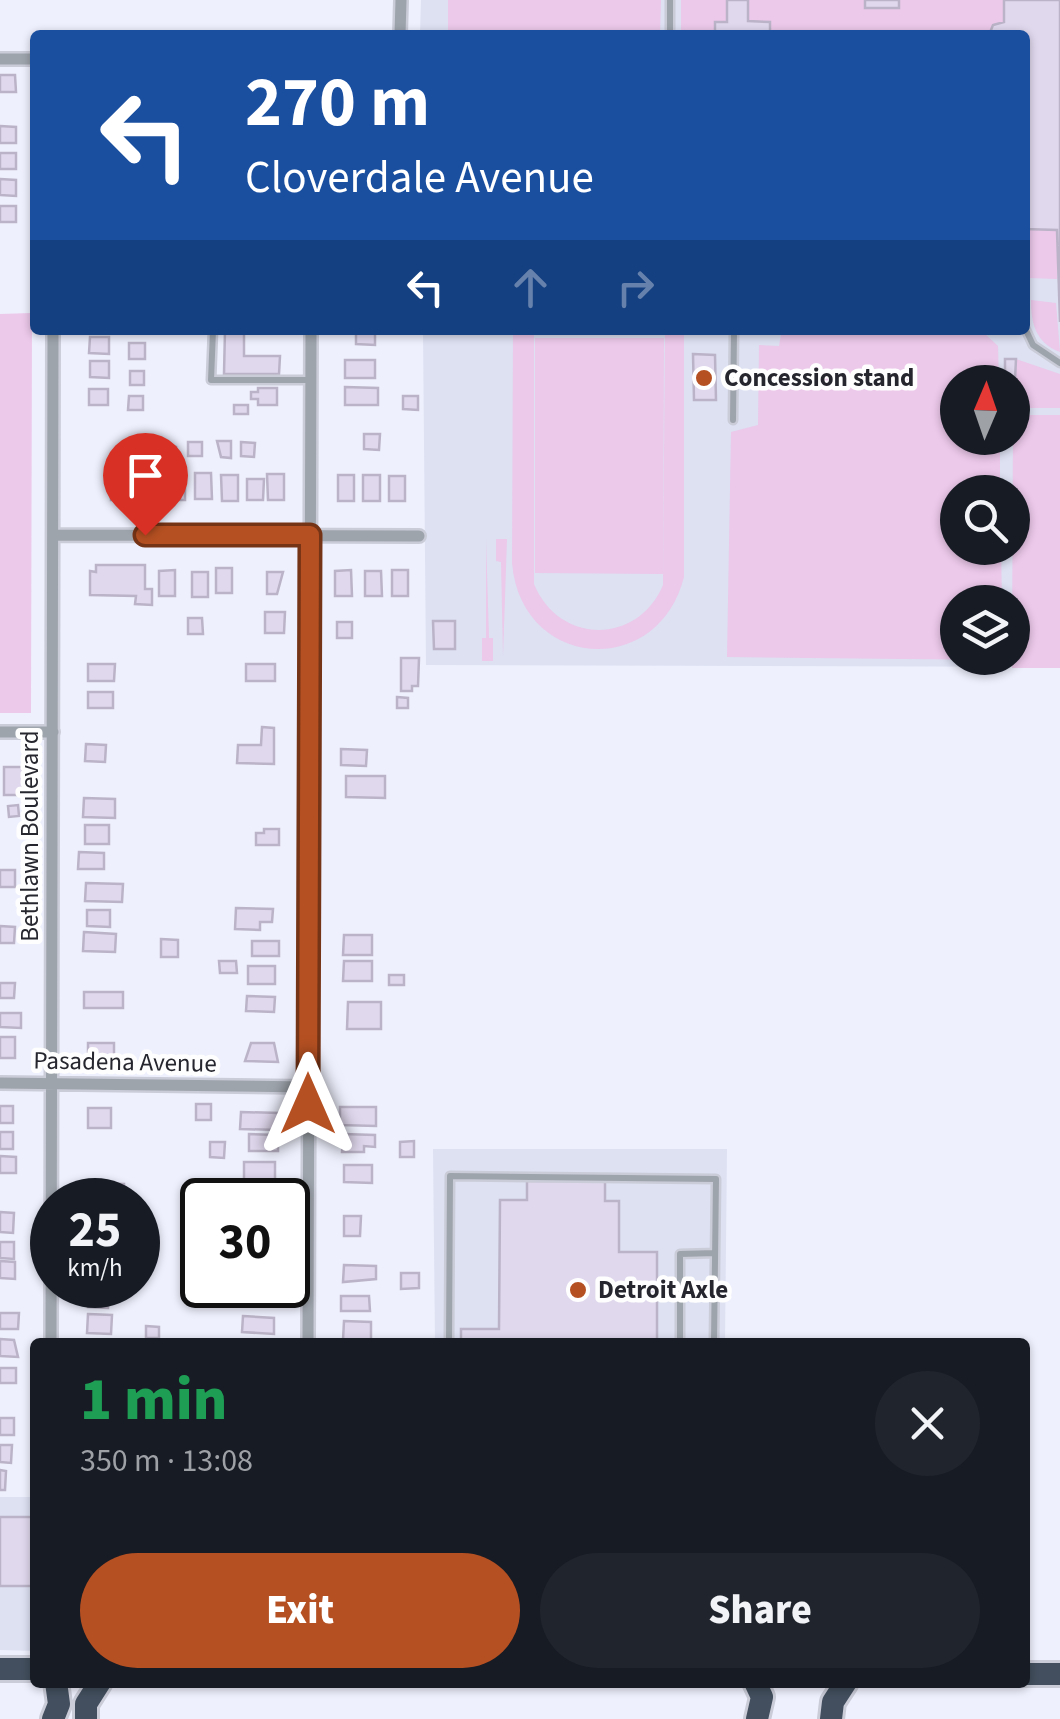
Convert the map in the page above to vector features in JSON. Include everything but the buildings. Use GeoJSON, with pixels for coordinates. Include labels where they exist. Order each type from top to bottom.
{"type":"FeatureCollection","features":[{"type":"Feature","properties":{"kind":"highway"},"geometry":{"type":"LineString","coordinates":[[0,1669],[30,1670]]}},
{"type":"Feature","properties":{"kind":"highway"},"geometry":{"type":"LineString","coordinates":[[1030,1674],[1060,1674]]}},
{"type":"Feature","properties":{"kind":"highway"},"geometry":{"type":"LineString","coordinates":[[53,1719],[59,1704],[57,1688]]}},
{"type":"Feature","properties":{"kind":"highway"},"geometry":{"type":"LineString","coordinates":[[86,1719],[86,1704],[96,1688]]}},
{"type":"Feature","properties":{"kind":"highway"},"geometry":{"type":"LineString","coordinates":[[757,1719],[762,1697],[758,1688]]}},
{"type":"Feature","properties":{"kind":"highway"},"geometry":{"type":"LineString","coordinates":[[830,1719],[833,1702],[842,1688]]}},
{"type":"Feature","properties":{"kind":"street"},"geometry":{"type":"LineString","coordinates":[[400,0],[400,30]]}},
{"type":"Feature","properties":{"kind":"street"},"geometry":{"type":"LineString","coordinates":[[0,59],[30,59]]}},
{"type":"Feature","properties":{"kind":"street","name":"Bethlawn Boulevard"},"geometry":{"type":"LineString","coordinates":[[50,1338],[54,335]]}},
{"type":"Feature","properties":{"kind":"street"},"geometry":{"type":"LineString","coordinates":[[308,1338],[311,335]]}},
{"type":"Feature","properties":{"kind":"street"},"geometry":{"type":"LineString","coordinates":[[52,535],[419,536]]}},
{"type":"Feature","properties":{"kind":"street"},"geometry":{"type":"LineString","coordinates":[[0,732],[53,732]]}},
{"type":"Feature","properties":{"kind":"street","name":"Pasadena Avenue"},"geometry":{"type":"LineString","coordinates":[[0,1083],[308,1087]]}},
{"type":"Feature","properties":{"kind":"lane"},"geometry":{"type":"LineString","coordinates":[[670,0],[670,30]]}},
{"type":"Feature","properties":{"kind":"lane"},"geometry":{"type":"LineString","coordinates":[[213,335],[211,380],[311,380]]}},
{"type":"Feature","properties":{"kind":"lane"},"geometry":{"type":"LineString","coordinates":[[733,420],[734,335]]}},
{"type":"Feature","properties":{"kind":"lane"},"geometry":{"type":"LineString","coordinates":[[1029,335],[1034,344],[1060,362]]}},
{"type":"Feature","properties":{"kind":"lane"},"geometry":{"type":"LineString","coordinates":[[449,1338],[450,1176],[716,1180],[714,1338]]}},
{"type":"Feature","properties":{"kind":"lane"},"geometry":{"type":"LineString","coordinates":[[680,1338],[680,1254],[715,1254]]}},
{"type":"Feature","properties":{"kind":"shaded area"},"geometry":{"type":"Polygon","coordinates":[[[421,0],[1060,0],[1060,667],[1030,667],[1030,585],[940,585],[940,667],[426,665],[423,335],[1030,335],[1030,30],[420,30],[421,0]]]}},
{"type":"Feature","properties":{"kind":"shaded area"},"geometry":{"type":"Polygon","coordinates":[[[448,0],[661,0],[660,30],[448,30],[448,0]]]}},
{"type":"Feature","properties":{"kind":"shaded area"},"geometry":{"type":"Polygon","coordinates":[[[681,0],[728,0],[728,21],[715,22],[715,30],[681,30],[681,0]]]}},
{"type":"Feature","properties":{"kind":"shaded area"},"geometry":{"type":"Polygon","coordinates":[[[748,0],[865,0],[866,8],[899,8],[899,0],[1004,0],[1004,22],[993,25],[991,30],[768,30],[765,21],[748,21],[748,0]]]}},
{"type":"Feature","properties":{"kind":"shaded area"},"geometry":{"type":"Polygon","coordinates":[[[1030,229],[1057,229],[1057,279],[1030,278],[1030,229]]]}},
{"type":"Feature","properties":{"kind":"shaded area"},"geometry":{"type":"Polygon","coordinates":[[[1031,300],[1056,303],[1060,352],[1036,332],[1031,300]]]}},
{"type":"Feature","properties":{"kind":"shaded area"},"geometry":{"type":"Polygon","coordinates":[[[30,313],[32,335],[31,713],[0,713],[0,314],[30,313]]]}},
{"type":"Feature","properties":{"kind":"shaded area"},"geometry":{"type":"Polygon","coordinates":[[[513,335],[534,335],[534,584],[546,604],[561,618],[579,627],[598,630],[636,619],[651,605],[663,585],[665,335],[684,335],[684,577],[670,610],[647,633],[621,646],[592,649],[564,642],[539,625],[521,599],[512,563],[513,335]]]}},
{"type":"Feature","properties":{"kind":"shaded area"},"geometry":{"type":"Polygon","coordinates":[[[781,335],[986,335],[998,346],[999,365],[940,365],[940,455],[1000,455],[1000,475],[940,475],[940,565],[1001,565],[1002,585],[940,585],[940,659],[727,657],[731,432],[758,425],[759,345],[779,346],[781,335]]]}},
{"type":"Feature","properties":{"kind":"shaded area"},"geometry":{"type":"Polygon","coordinates":[[[535,338],[664,338],[663,574],[535,573],[535,338]]]}},
{"type":"Feature","properties":{"kind":"shaded area"},"geometry":{"type":"Polygon","coordinates":[[[1016,359],[1060,374],[1060,408],[1030,408],[1030,365],[1016,365],[1016,359]]]}},
{"type":"Feature","properties":{"kind":"shaded area"},"geometry":{"type":"Polygon","coordinates":[[[1030,415],[1060,415],[1060,668],[1030,668],[1030,585],[1012,585],[1012,565],[1030,565],[1030,475],[1013,475],[1013,455],[1030,455],[1030,415]]]}},
{"type":"Feature","properties":{"kind":"shaded area"},"geometry":{"type":"Polygon","coordinates":[[[486,539],[493,661],[482,661],[482,638],[486,638],[486,539]]]}},
{"type":"Feature","properties":{"kind":"shaded area"},"geometry":{"type":"Polygon","coordinates":[[[496,539],[507,539],[503,656],[501,562],[496,561],[496,539]]]}},
{"type":"Feature","properties":{"kind":"shaded area"},"geometry":{"type":"Polygon","coordinates":[[[433,1149],[727,1149],[725,1338],[435,1338],[433,1149]]]}},
{"type":"Feature","properties":{"kind":"shaded area"},"geometry":{"type":"Polygon","coordinates":[[[0,1497],[30,1497],[30,1651],[0,1650],[0,1497]]]}},
{"type":"Feature","properties":{"kind":"place","name":"Concession stand"},"geometry":{"type":"Point","coordinates":[704,378]}},
{"type":"Feature","properties":{"kind":"place","name":"Detroit Axle"},"geometry":{"type":"Point","coordinates":[578,1290]}},
{"type":"Feature","properties":{"kind":"route"},"geometry":{"type":"LineString","coordinates":[[145,535],[310,535],[308,1104]]}}]}
